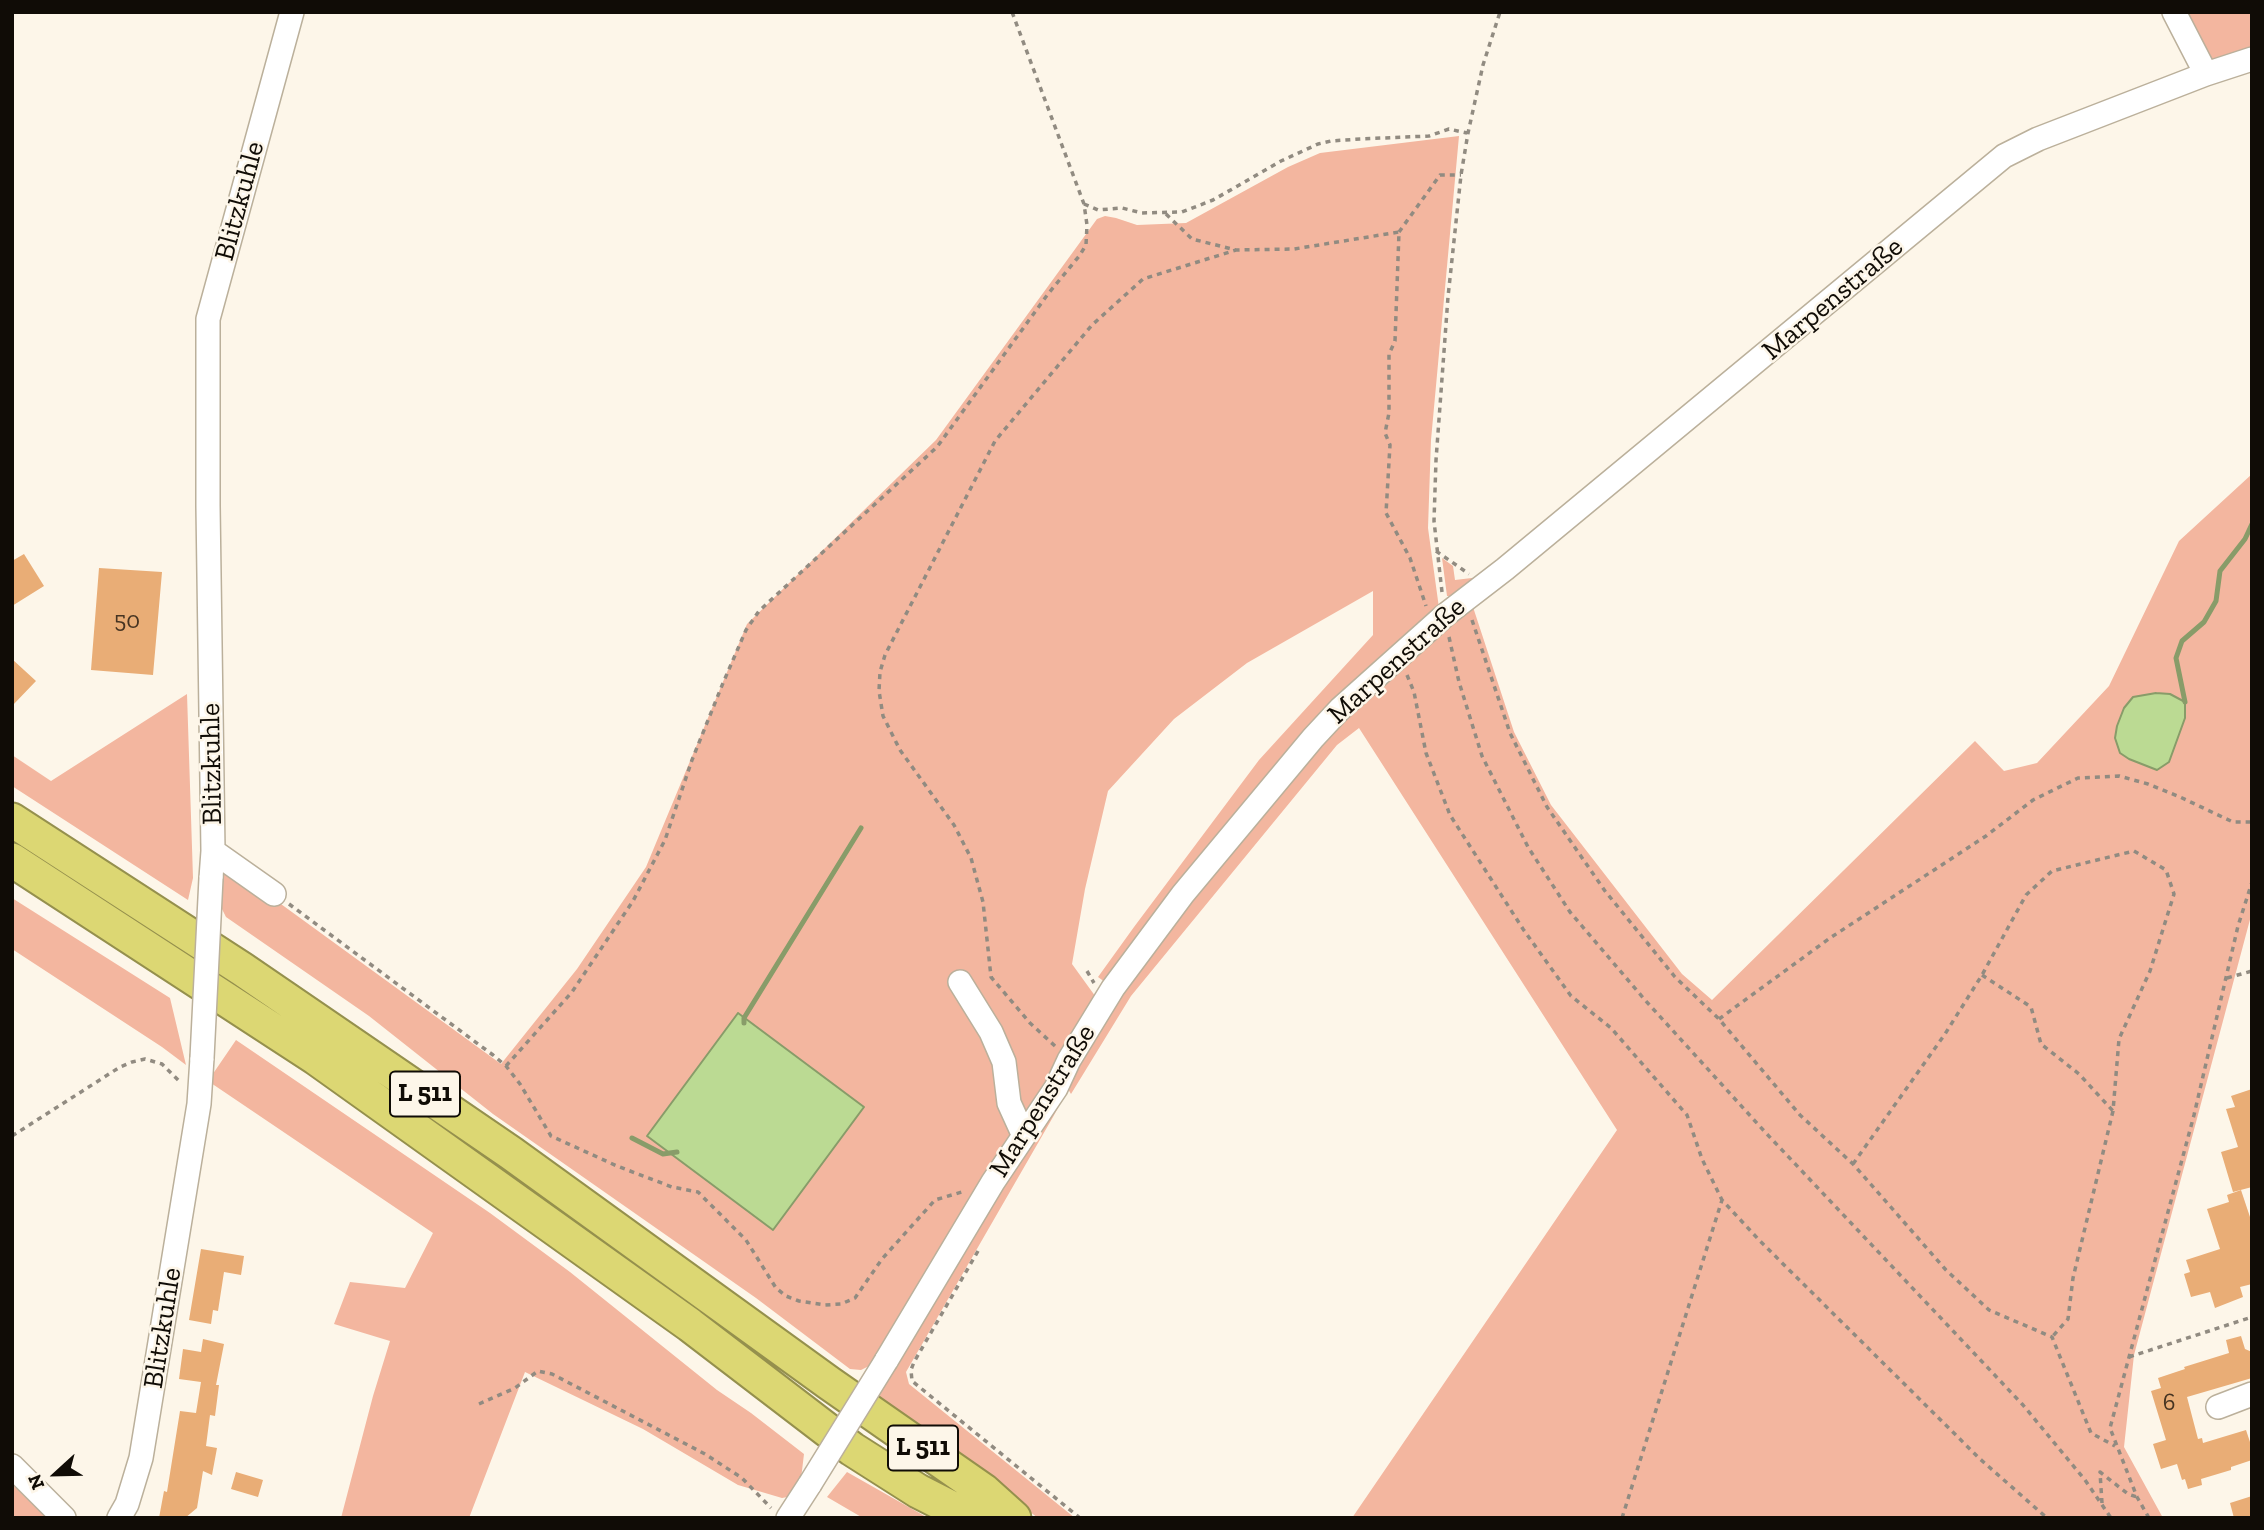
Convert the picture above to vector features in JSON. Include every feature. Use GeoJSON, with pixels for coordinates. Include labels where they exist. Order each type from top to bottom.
{"type":"FeatureCollection","features":[{"type":"Feature","properties":{"kind":"highway","name":"L 511"},"geometry":{"type":"LineString","coordinates":[[12,820],[242,969],[511,1153],[984,1491],[1014,1518]]}},
{"type":"Feature","properties":{"kind":"highway","name":"L 511"},"geometry":{"type":"LineString","coordinates":[[12,860],[339,1074],[690,1325],[852,1449],[918,1491],[971,1518]]}},
{"type":"Feature","properties":{"kind":"street","name":"Blitzkuhle"},"geometry":{"type":"LineString","coordinates":[[119,1518],[127,1504],[141,1458],[198,1104],[202,1058],[213,851],[208,319],[292,12]]}},
{"type":"Feature","properties":{"kind":"street"},"geometry":{"type":"LineString","coordinates":[[2174,12],[2206,74]]}},
{"type":"Feature","properties":{"kind":"street","name":"Marpenstraße"},"geometry":{"type":"LineString","coordinates":[[780,1514],[810,1484],[993,1182],[1056,1088],[1069,1060],[1113,988],[1192,883],[1313,737],[1340,709],[1439,620],[1590,500],[2004,156],[2038,139],[2252,59]]}},
{"type":"Feature","properties":{"kind":"street"},"geometry":{"type":"LineString","coordinates":[[213,851],[275,894]]}},
{"type":"Feature","properties":{"kind":"street"},"geometry":{"type":"LineString","coordinates":[[960,982],[991,1032],[1004,1062],[1009,1104],[1024,1136]]}},
{"type":"Feature","properties":{"kind":"street"},"geometry":{"type":"LineString","coordinates":[[2218,1408],[2252,1394]]}},
{"type":"Feature","properties":{"kind":"street"},"geometry":{"type":"LineString","coordinates":[[12,1466],[64,1518]]}},
{"type":"Feature","properties":{"kind":"path"},"geometry":{"type":"LineString","coordinates":[[506,1066],[572,992],[633,901],[665,840],[692,760],[746,630],[759,611],[937,447],[1086,245],[1084,204],[1012,12]]}},
{"type":"Feature","properties":{"kind":"path"},"geometry":{"type":"LineString","coordinates":[[1500,12],[1483,65],[1461,175],[1448,297],[1434,521],[1439,620],[1482,756],[1528,847],[1570,912],[1737,1101],[2024,1405],[2085,1480],[2111,1518]]}},
{"type":"Feature","properties":{"kind":"path"},"geometry":{"type":"LineString","coordinates":[[1084,204],[1098,210],[1122,208],[1142,213],[1182,212],[1213,200],[1281,161],[1318,144],[1360,138],[1429,136],[1449,129],[1468,133]]}},
{"type":"Feature","properties":{"kind":"path"},"geometry":{"type":"LineString","coordinates":[[1439,620],[1429,615],[1410,558],[1386,513],[1390,445],[1385,433],[1389,413],[1390,354],[1395,341],[1399,232],[1440,175],[1461,175]]}},
{"type":"Feature","properties":{"kind":"path"},"geometry":{"type":"LineString","coordinates":[[1166,214],[1192,239],[1236,250]]}},
{"type":"Feature","properties":{"kind":"path"},"geometry":{"type":"LineString","coordinates":[[1069,1060],[1030,1023],[991,977],[983,901],[971,858],[954,825],[900,750],[883,716],[879,691],[880,672],[885,655],[995,441],[1092,326],[1143,279],[1236,250],[1294,248],[1399,232]]}},
{"type":"Feature","properties":{"kind":"path"},"geometry":{"type":"LineString","coordinates":[[1436,551],[1470,575]]}},
{"type":"Feature","properties":{"kind":"path"},"geometry":{"type":"LineString","coordinates":[[1465,599],[1510,733],[1547,807],[1605,891],[1675,977],[1718,1019],[1800,1115],[1853,1164],[1928,1251],[1989,1310],[2052,1336],[2091,1433],[2115,1446]]}},
{"type":"Feature","properties":{"kind":"path"},"geometry":{"type":"LineString","coordinates":[[1402,654],[1403,666],[1415,692],[1426,753],[1450,815],[1523,929],[1571,996],[1611,1028],[1687,1115],[1702,1159],[1722,1200],[1760,1241],[1971,1449],[2047,1518]]}},
{"type":"Feature","properties":{"kind":"path"},"geometry":{"type":"LineString","coordinates":[[1718,1019],[1830,938],[1986,836],[2033,800],[2078,778],[2119,776],[2170,792],[2233,822],[2252,821]]}},
{"type":"Feature","properties":{"kind":"path"},"geometry":{"type":"LineString","coordinates":[[1853,1164],[1945,1034],[1982,975],[2026,895],[2052,872],[2134,851],[2166,870],[2174,894],[2150,971],[2119,1039],[2113,1111],[2076,1265],[2068,1319],[2052,1336]]}},
{"type":"Feature","properties":{"kind":"path"},"geometry":{"type":"LineString","coordinates":[[2149,1518],[2137,1497],[2110,1428],[2194,1115],[2238,926],[2252,883]]}},
{"type":"Feature","properties":{"kind":"path"},"geometry":{"type":"LineString","coordinates":[[275,894],[506,1066],[551,1136],[672,1187],[698,1192],[746,1240],[776,1288],[786,1296],[825,1305],[841,1304],[855,1298],[882,1259],[935,1200],[993,1182]]}},
{"type":"Feature","properties":{"kind":"path"},"geometry":{"type":"LineString","coordinates":[[2226,978],[2252,971]]}},
{"type":"Feature","properties":{"kind":"path"},"geometry":{"type":"LineString","coordinates":[[1982,975],[2031,1007],[2041,1044],[2079,1074],[2113,1111]]}},
{"type":"Feature","properties":{"kind":"path"},"geometry":{"type":"LineString","coordinates":[[12,1136],[120,1067],[145,1059],[162,1064],[198,1104]]}},
{"type":"Feature","properties":{"kind":"path"},"geometry":{"type":"LineString","coordinates":[[1622,1518],[1722,1200]]}},
{"type":"Feature","properties":{"kind":"path"},"geometry":{"type":"LineString","coordinates":[[982,1244],[914,1362],[911,1370],[912,1381],[1080,1518]]}},
{"type":"Feature","properties":{"kind":"path"},"geometry":{"type":"LineString","coordinates":[[2129,1357],[2252,1317]]}},
{"type":"Feature","properties":{"kind":"path"},"geometry":{"type":"LineString","coordinates":[[479,1404],[514,1388],[538,1371],[552,1374],[705,1454],[742,1478],[780,1514]]}},
{"type":"Feature","properties":{"kind":"path"},"geometry":{"type":"LineString","coordinates":[[2102,1503],[2100,1472],[2137,1497]]}},
{"type":"Feature","properties":{"kind":"shaded area"},"geometry":{"type":"Polygon","coordinates":[[[2179,12],[2252,12],[2252,55],[2209,62],[2179,12]]]}},
{"type":"Feature","properties":{"kind":"shaded area"},"geometry":{"type":"Polygon","coordinates":[[[1459,136],[1431,440],[1428,528],[1439,608],[1109,985],[1098,977],[1259,760],[1373,635],[1373,591],[1247,663],[1174,719],[1108,791],[1085,889],[1072,964],[1098,1000],[873,1364],[861,1370],[850,1369],[756,1298],[493,1114],[369,1016],[226,917],[220,905],[222,871],[230,867],[501,1064],[577,969],[646,867],[747,624],[936,440],[1097,219],[1105,216],[1137,225],[1186,223],[1288,167],[1320,153],[1459,136]]]}},
{"type":"Feature","properties":{"kind":"shaded area"},"geometry":{"type":"Polygon","coordinates":[[[2252,474],[2252,912],[2134,1355],[2124,1447],[2163,1518],[1352,1518],[1617,1130],[1359,728],[1337,745],[1131,996],[1071,1094],[1068,1089],[1077,1061],[1111,1001],[1335,721],[1472,604],[1514,732],[1551,805],[1682,974],[1712,1000],[1975,741],[2004,771],[2037,763],[2109,686],[2179,541],[2252,474]]]}},
{"type":"Feature","properties":{"kind":"shaded area"},"geometry":{"type":"Polygon","coordinates":[[[1442,558],[1453,566],[1455,580],[1480,577],[1456,596],[1447,596],[1442,558]]]}},
{"type":"Feature","properties":{"kind":"shaded area"},"geometry":{"type":"Polygon","coordinates":[[[2156,693],[2170,694],[2185,702],[2185,718],[2169,762],[2157,770],[2120,753],[2115,738],[2124,708],[2133,697],[2156,693]]]}},
{"type":"Feature","properties":{"kind":"shaded area"},"geometry":{"type":"Polygon","coordinates":[[[187,694],[193,878],[188,900],[12,786],[12,755],[51,781],[187,694]]]}},
{"type":"Feature","properties":{"kind":"shaded area"},"geometry":{"type":"Polygon","coordinates":[[[12,898],[170,998],[186,1065],[12,949],[12,898]]]}},
{"type":"Feature","properties":{"kind":"shaded area"},"geometry":{"type":"Polygon","coordinates":[[[738,1013],[864,1107],[773,1230],[647,1136],[738,1013]]]}},
{"type":"Feature","properties":{"kind":"shaded area"},"geometry":{"type":"Polygon","coordinates":[[[236,1040],[490,1213],[570,1272],[717,1390],[804,1454],[800,1487],[793,1496],[782,1498],[738,1485],[643,1429],[525,1372],[469,1518],[341,1518],[390,1341],[334,1324],[350,1282],[405,1288],[433,1233],[208,1081],[236,1040]]]}},
{"type":"Feature","properties":{"kind":"shaded area"},"geometry":{"type":"Polygon","coordinates":[[[1058,1105],[906,1372],[909,1384],[1075,1518],[1038,1518],[875,1394],[996,1191],[1058,1105]]]}},
{"type":"Feature","properties":{"kind":"shaded area"},"geometry":{"type":"Polygon","coordinates":[[[847,1472],[928,1518],[863,1518],[827,1497],[847,1472]]]}},
{"type":"Feature","properties":{"kind":"shaded area"},"geometry":{"type":"Polygon","coordinates":[[[12,1485],[15,1487],[47,1518],[14,1518],[12,1485]]]}},
{"type":"Feature","properties":{"kind":"building"},"geometry":{"type":"Polygon","coordinates":[[[24,554],[44,586],[12,606],[12,561],[24,554]]]}},
{"type":"Feature","properties":{"kind":"building"},"geometry":{"type":"Polygon","coordinates":[[[99,568],[162,572],[153,675],[91,670],[99,568]]]}},
{"type":"Feature","properties":{"kind":"building"},"geometry":{"type":"Polygon","coordinates":[[[12,659],[36,681],[12,706],[12,659]]]}},
{"type":"Feature","properties":{"kind":"building"},"geometry":{"type":"Polygon","coordinates":[[[2252,1089],[2252,1187],[2233,1192],[2221,1152],[2238,1147],[2226,1109],[2235,1107],[2231,1096],[2252,1089]]]}},
{"type":"Feature","properties":{"kind":"building"},"geometry":{"type":"Polygon","coordinates":[[[2241,1190],[2252,1223],[2252,1284],[2240,1287],[2243,1297],[2215,1308],[2210,1292],[2191,1297],[2184,1274],[2190,1272],[2186,1260],[2220,1249],[2207,1209],[2229,1202],[2227,1195],[2241,1190]]]}},
{"type":"Feature","properties":{"kind":"building"},"geometry":{"type":"Polygon","coordinates":[[[201,1249],[244,1256],[241,1275],[224,1272],[218,1311],[213,1310],[211,1324],[189,1320],[201,1249]]]}},
{"type":"Feature","properties":{"kind":"building"},"geometry":{"type":"Polygon","coordinates":[[[2241,1336],[2245,1349],[2252,1352],[2252,1378],[2187,1397],[2198,1439],[2202,1438],[2203,1443],[2246,1430],[2252,1448],[2252,1460],[2201,1479],[2202,1485],[2188,1489],[2177,1464],[2161,1469],[2153,1444],[2166,1440],[2151,1391],[2161,1388],[2158,1378],[2229,1353],[2226,1340],[2241,1336]]]}},
{"type":"Feature","properties":{"kind":"building"},"geometry":{"type":"Polygon","coordinates":[[[203,1339],[224,1344],[216,1385],[219,1385],[215,1416],[210,1415],[206,1446],[217,1448],[212,1475],[203,1471],[197,1508],[185,1518],[159,1518],[164,1491],[167,1492],[180,1411],[196,1413],[201,1382],[179,1379],[183,1349],[201,1352],[203,1339]]]}},
{"type":"Feature","properties":{"kind":"building"},"geometry":{"type":"Polygon","coordinates":[[[236,1472],[263,1480],[258,1497],[231,1489],[236,1472]]]}},
{"type":"Feature","properties":{"kind":"building"},"geometry":{"type":"Polygon","coordinates":[[[2252,1496],[2252,1518],[2234,1518],[2230,1503],[2252,1496]]]}},
{"type":"Feature","properties":{"kind":"waterway"},"geometry":{"type":"LineString","coordinates":[[2185,702],[2176,658],[2182,641],[2204,622],[2216,601],[2220,571],[2245,539],[2252,524]]}},
{"type":"Feature","properties":{"kind":"waterway"},"geometry":{"type":"LineString","coordinates":[[744,1023],[744,1018],[861,828]]}},
{"type":"Feature","properties":{"kind":"waterway"},"geometry":{"type":"LineString","coordinates":[[632,1138],[663,1154],[677,1152]]}}]}
